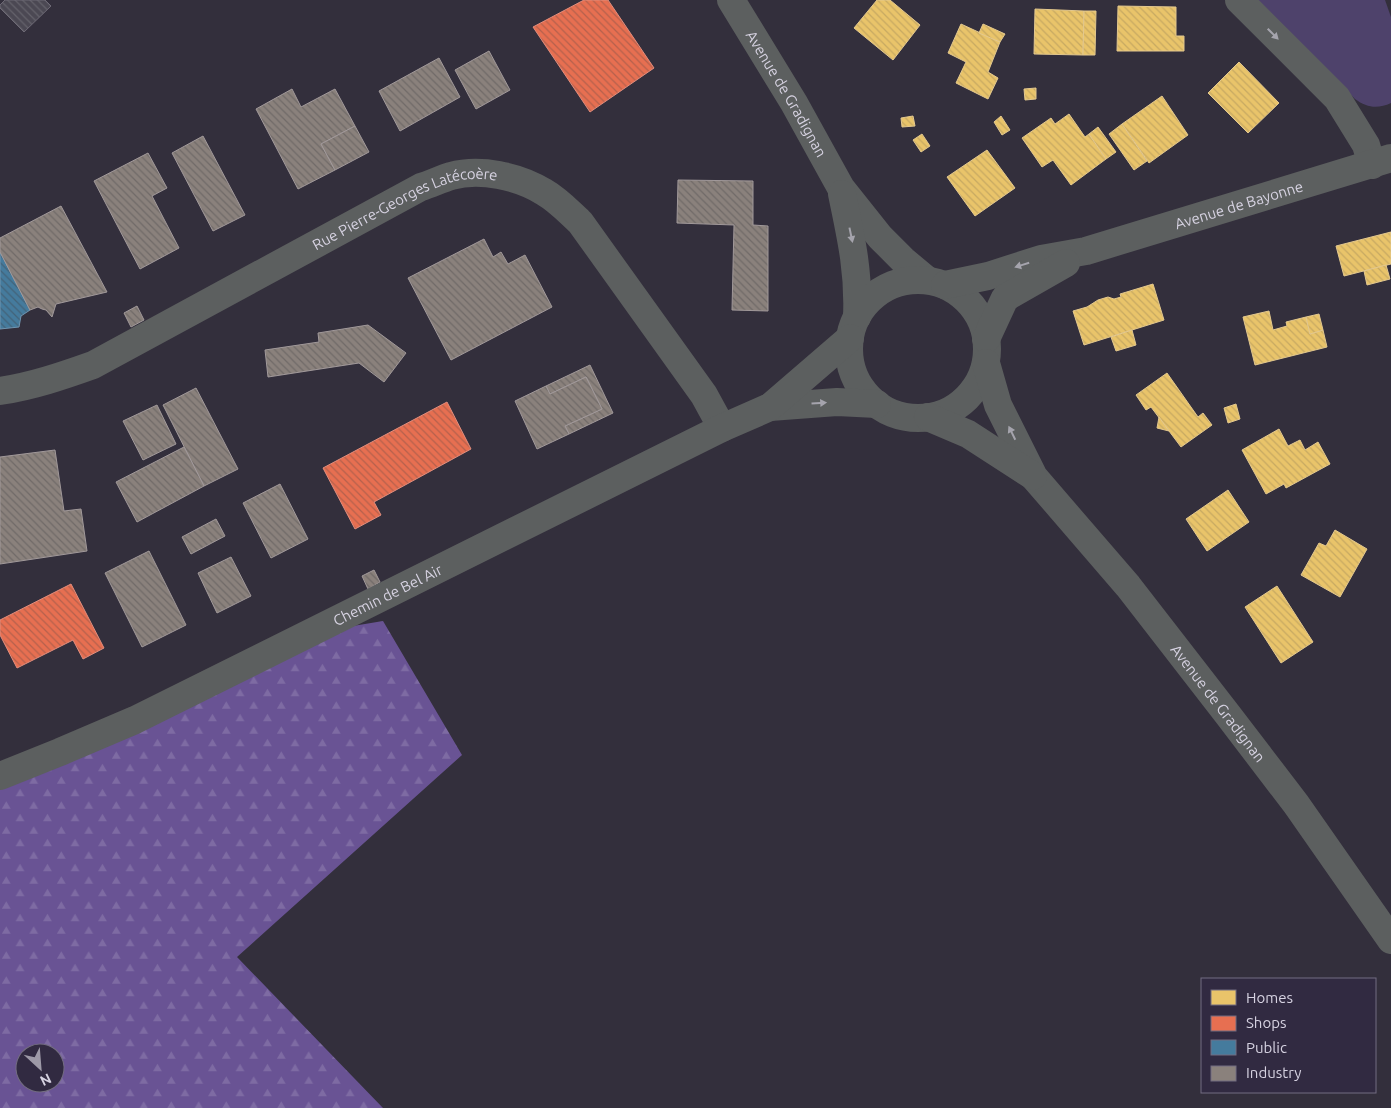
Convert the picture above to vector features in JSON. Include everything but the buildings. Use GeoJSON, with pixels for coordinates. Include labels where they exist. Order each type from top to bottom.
{"type":"FeatureCollection","features":[{"type":"Feature","properties":{"kind":"street","name":"Avenue de Gradignan"},"geometry":{"type":"LineString","coordinates":[[731,0],[794,103],[841,188],[880,238],[903,260],[936,283]]}},
{"type":"Feature","properties":{"kind":"street"},"geometry":{"type":"LineString","coordinates":[[1239,0],[1337,98],[1366,146],[1381,161]]}},
{"type":"Feature","properties":{"kind":"street","name":"Avenue de Bayonne"},"geometry":{"type":"LineString","coordinates":[[936,283],[988,276],[1041,259],[1086,251],[1381,161]]}},
{"type":"Feature","properties":{"kind":"street","name":"Rue Pierre-Georges Latécoère"},"geometry":{"type":"LineString","coordinates":[[0,391],[58,378],[93,364],[421,187],[452,176],[480,174],[526,183],[545,193],[580,222],[704,395],[722,428]]}},
{"type":"Feature","properties":{"kind":"street","name":"Avenue de Gradignan"},"geometry":{"type":"LineString","coordinates":[[841,188],[854,250],[858,288],[853,328]]}},
{"type":"Feature","properties":{"kind":"street","name":"Avenue de Bayonne"},"geometry":{"type":"LineString","coordinates":[[986,351],[1005,298],[1086,251]]}},
{"type":"Feature","properties":{"kind":"street"},"geometry":{"type":"LineString","coordinates":[[906,281],[936,283],[960,293],[973,306],[982,321],[986,351],[980,379],[971,393],[959,404],[944,412],[928,417],[901,416],[877,404],[864,392],[854,375],[850,357],[853,328],[870,300],[886,287],[906,281]]}},
{"type":"Feature","properties":{"kind":"street","name":"Chemin de Bel Air"},"geometry":{"type":"LineString","coordinates":[[770,407],[853,328]]}},
{"type":"Feature","properties":{"kind":"street","name":"Avenue de Gradignan"},"geometry":{"type":"LineString","coordinates":[[986,351],[998,405],[1034,477],[1128,586],[1222,707],[1296,804],[1391,940]]}},
{"type":"Feature","properties":{"kind":"street","name":"Chemin de Bel Air"},"geometry":{"type":"LineString","coordinates":[[0,776],[135,720],[722,428],[770,407],[837,402],[877,404]]}},
{"type":"Feature","properties":{"kind":"street","name":"Avenue de Gradignan"},"geometry":{"type":"LineString","coordinates":[[928,417],[968,434],[1034,477]]}},
{"type":"Feature","properties":{"kind":"shaded area"},"geometry":{"type":"Polygon","coordinates":[[[1258,0],[1385,0],[1391,17],[1391,103],[1373,107],[1355,99],[1258,0]]]}},
{"type":"Feature","properties":{"kind":"green space"},"geometry":{"type":"Polygon","coordinates":[[[383,621],[462,755],[237,957],[383,1108],[0,1108],[0,776],[311,633],[383,621]]]}}]}
